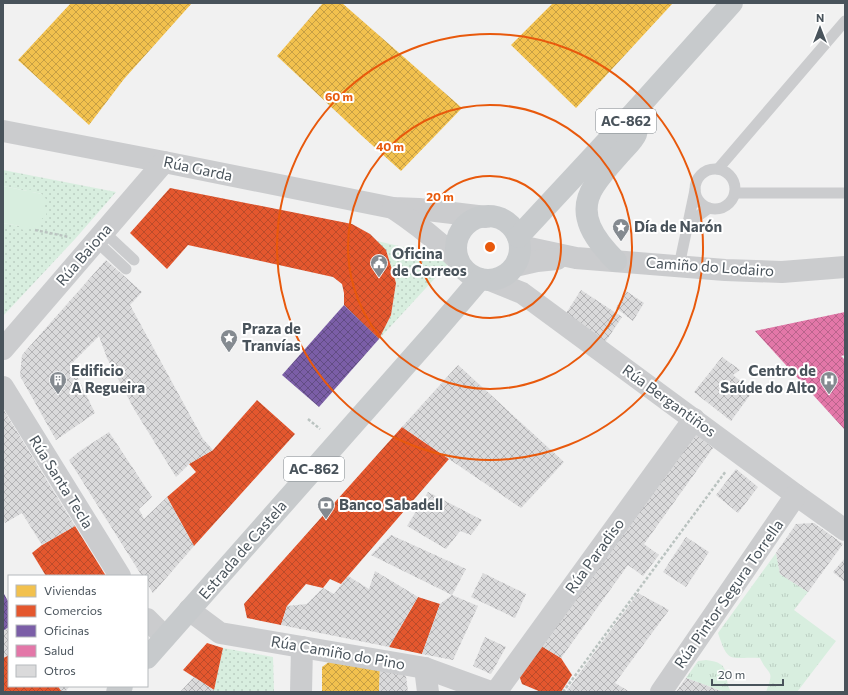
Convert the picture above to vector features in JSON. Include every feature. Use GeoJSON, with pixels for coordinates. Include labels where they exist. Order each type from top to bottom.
{"type":"FeatureCollection","features":[{"type":"Feature","properties":{"kind":"main road","name":"AC-862"},"geometry":{"type":"LineString","coordinates":[[518,250],[637,109],[732,3]]}},
{"type":"Feature","properties":{"kind":"main road"},"geometry":{"type":"LineString","coordinates":[[616,261],[601,247],[590,228],[586,208],[588,198],[593,187],[636,134],[637,109]]}},
{"type":"Feature","properties":{"kind":"main road"},"geometry":{"type":"LineString","coordinates":[[497,217],[513,228],[518,250],[508,273],[499,278],[485,280],[471,275],[464,269],[458,260],[456,250],[457,241],[461,232],[468,224],[476,218],[497,217]]}},
{"type":"Feature","properties":{"kind":"main road","name":"Estrada de Castela"},"geometry":{"type":"LineString","coordinates":[[148,657],[434,333],[485,280]]}},
{"type":"Feature","properties":{"kind":"street","name":"Rúa Garda"},"geometry":{"type":"LineString","coordinates":[[3,131],[393,208],[419,209],[486,217]]}},
{"type":"Feature","properties":{"kind":"street","name":"Rúa Baiona"},"geometry":{"type":"LineString","coordinates":[[3,349],[164,162]]}},
{"type":"Feature","properties":{"kind":"street","name":"Rúa Garda"},"geometry":{"type":"LineString","coordinates":[[393,208],[438,241],[458,260]]}},
{"type":"Feature","properties":{"kind":"street","name":"Camiño do Lodairo"},"geometry":{"type":"LineString","coordinates":[[518,250],[576,258],[725,270],[782,272],[845,267]]}},
{"type":"Feature","properties":{"kind":"street","name":"Rúa Bergantiños"},"geometry":{"type":"LineString","coordinates":[[485,280],[522,293],[739,452],[796,496],[845,530]]}},
{"type":"Feature","properties":{"kind":"street","name":"Rúa Santa Tecla"},"geometry":{"type":"LineString","coordinates":[[3,387],[119,575]]}},
{"type":"Feature","properties":{"kind":"street","name":"Rúa Paradiso"},"geometry":{"type":"LineString","coordinates":[[496,692],[694,419]]}},
{"type":"Feature","properties":{"kind":"street","name":"Rúa Pintor Segura Torrella"},"geometry":{"type":"LineString","coordinates":[[661,692],[796,496]]}},
{"type":"Feature","properties":{"kind":"street","name":"Rúa Camiño do Pino"},"geometry":{"type":"LineString","coordinates":[[189,610],[220,633],[425,668],[491,692]]}},
{"type":"Feature","properties":{"kind":"street"},"geometry":{"type":"LineString","coordinates":[[148,620],[165,637]]}},
{"type":"Feature","properties":{"kind":"street"},"geometry":{"type":"LineString","coordinates":[[301,692],[302,647]]}},
{"type":"Feature","properties":{"kind":"street"},"geometry":{"type":"LineString","coordinates":[[425,668],[428,692]]}},
{"type":"Feature","properties":{"kind":"lane"},"geometry":{"type":"LineString","coordinates":[[718,169],[845,20]]}},
{"type":"Feature","properties":{"kind":"lane"},"geometry":{"type":"LineString","coordinates":[[680,266],[696,182],[705,172],[718,169],[724,171],[733,180],[735,193],[728,204],[722,208],[709,208],[699,201],[695,188]]}},
{"type":"Feature","properties":{"kind":"lane"},"geometry":{"type":"LineString","coordinates":[[735,193],[845,193]]}},
{"type":"Feature","properties":{"kind":"lane"},"geometry":{"type":"LineString","coordinates":[[687,224],[709,208]]}},
{"type":"Feature","properties":{"kind":"lane"},"geometry":{"type":"LineString","coordinates":[[98,238],[134,260]]}},
{"type":"Feature","properties":{"kind":"lane"},"geometry":{"type":"LineString","coordinates":[[98,238],[126,269]]}},
{"type":"Feature","properties":{"kind":"path"},"geometry":{"type":"LineString","coordinates":[[35,230],[98,238]]}},
{"type":"Feature","properties":{"kind":"path"},"geometry":{"type":"LineString","coordinates":[[563,692],[739,452]]}},
{"type":"Feature","properties":{"kind":"green space"},"geometry":{"type":"Polygon","coordinates":[[[3,170],[116,192],[75,239],[3,316],[3,223],[20,226],[20,229],[25,228],[42,218],[45,218],[47,207],[44,207],[42,194],[3,186],[3,170]]]}},
{"type":"Feature","properties":{"kind":"green space"},"geometry":{"type":"Polygon","coordinates":[[[3,186],[27,191],[27,189],[32,190],[32,192],[42,194],[46,199],[44,207],[48,207],[45,219],[42,218],[41,226],[35,230],[25,228],[24,230],[20,229],[20,226],[3,223],[3,186]]]}},
{"type":"Feature","properties":{"kind":"green space"},"geometry":{"type":"Polygon","coordinates":[[[377,241],[442,256],[448,264],[379,339],[391,315],[396,283],[386,251],[377,241]]]}},
{"type":"Feature","properties":{"kind":"green space"},"geometry":{"type":"Polygon","coordinates":[[[776,553],[780,574],[808,592],[794,610],[836,641],[797,692],[766,692],[770,679],[770,673],[760,658],[736,658],[728,655],[718,633],[776,553]]]}},
{"type":"Feature","properties":{"kind":"green space"},"geometry":{"type":"Polygon","coordinates":[[[223,648],[273,657],[274,692],[213,692],[223,648]]]}},
{"type":"Feature","properties":{"kind":"green space"},"geometry":{"type":"Polygon","coordinates":[[[706,660],[720,664],[723,667],[731,692],[725,692],[686,678],[698,661],[706,660]]]}},
{"type":"Feature","properties":{"kind":"building: Viviendas"},"geometry":{"type":"Polygon","coordinates":[[[71,3],[192,3],[124,79],[89,125],[18,60],[71,3]]]}},
{"type":"Feature","properties":{"kind":"building: Viviendas"},"geometry":{"type":"Polygon","coordinates":[[[323,3],[342,3],[462,108],[401,171],[277,56],[323,3]]]}},
{"type":"Feature","properties":{"kind":"building: Viviendas"},"geometry":{"type":"Polygon","coordinates":[[[553,3],[673,3],[576,108],[511,45],[553,3]]]}},
{"type":"Feature","properties":{"kind":"building: Viviendas"},"geometry":{"type":"Polygon","coordinates":[[[333,659],[380,667],[379,692],[322,692],[322,667],[333,659]]]}},
{"type":"Feature","properties":{"kind":"building: Comercios"},"geometry":{"type":"Polygon","coordinates":[[[170,188],[352,224],[370,234],[386,250],[396,283],[391,315],[379,339],[344,305],[342,284],[333,277],[188,245],[167,269],[130,233],[170,188]]]}},
{"type":"Feature","properties":{"kind":"building: Comercios"},"geometry":{"type":"Polygon","coordinates":[[[257,400],[295,434],[194,546],[167,497],[196,472],[189,464],[213,450],[257,400]]]}},
{"type":"Feature","properties":{"kind":"building: Comercios"},"geometry":{"type":"Polygon","coordinates":[[[402,427],[449,459],[341,584],[330,579],[323,588],[306,584],[287,606],[281,625],[247,618],[244,604],[402,427]]]}},
{"type":"Feature","properties":{"kind":"building: Comercios"},"geometry":{"type":"Polygon","coordinates":[[[75,526],[105,575],[45,575],[32,553],[42,545],[75,526]]]}},
{"type":"Feature","properties":{"kind":"building: Comercios"},"geometry":{"type":"Polygon","coordinates":[[[418,597],[440,604],[422,654],[389,647],[418,597]]]}},
{"type":"Feature","properties":{"kind":"building: Comercios"},"geometry":{"type":"Polygon","coordinates":[[[207,643],[223,648],[214,690],[183,670],[207,643]]]}},
{"type":"Feature","properties":{"kind":"building: Comercios"},"geometry":{"type":"Polygon","coordinates":[[[538,644],[561,658],[572,675],[561,692],[541,692],[522,684],[518,672],[538,644]]]}},
{"type":"Feature","properties":{"kind":"building: Comercios"},"geometry":{"type":"Polygon","coordinates":[[[8,656],[8,687],[59,687],[62,692],[3,692],[3,658],[8,656]]]}},
{"type":"Feature","properties":{"kind":"building: Oficinas"},"geometry":{"type":"Polygon","coordinates":[[[344,305],[379,339],[319,407],[282,375],[344,305]]]}},
{"type":"Feature","properties":{"kind":"building: Oficinas"},"geometry":{"type":"Polygon","coordinates":[[[3,592],[8,601],[8,628],[3,631],[3,592]]]}},
{"type":"Feature","properties":{"kind":"building: Salud","name":"Centro de Saúde do Alto"},"geometry":{"type":"Polygon","coordinates":[[[845,312],[845,355],[841,356],[845,360],[845,430],[755,331],[845,312]]]}},
{"type":"Feature","properties":{"kind":"building: Otros"},"geometry":{"type":"Polygon","coordinates":[[[106,260],[142,292],[130,305],[203,439],[213,450],[189,464],[176,477],[134,409],[107,358],[99,336],[71,364],[95,413],[56,440],[20,376],[22,355],[106,260]]]}},
{"type":"Feature","properties":{"kind":"building: Otros"},"geometry":{"type":"Polygon","coordinates":[[[581,290],[622,317],[604,344],[563,318],[581,290]]]}},
{"type":"Feature","properties":{"kind":"building: Otros"},"geometry":{"type":"Polygon","coordinates":[[[626,291],[644,303],[633,321],[616,308],[626,291]]]}},
{"type":"Feature","properties":{"kind":"building: Otros"},"geometry":{"type":"Polygon","coordinates":[[[722,357],[740,370],[733,375],[753,391],[731,421],[694,392],[722,357]]]}},
{"type":"Feature","properties":{"kind":"building: Otros"},"geometry":{"type":"Polygon","coordinates":[[[458,365],[564,462],[521,508],[402,427],[458,365]]]}},
{"type":"Feature","properties":{"kind":"building: Otros"},"geometry":{"type":"Polygon","coordinates":[[[3,409],[75,526],[42,545],[22,513],[5,523],[3,519],[3,409]]]}},
{"type":"Feature","properties":{"kind":"building: Otros"},"geometry":{"type":"Polygon","coordinates":[[[692,431],[713,448],[644,544],[659,555],[643,576],[628,565],[561,658],[538,644],[692,431]]]}},
{"type":"Feature","properties":{"kind":"building: Otros"},"geometry":{"type":"Polygon","coordinates":[[[109,432],[152,497],[139,509],[144,519],[167,497],[194,546],[153,593],[148,586],[148,575],[141,575],[69,460],[109,432]]]}},
{"type":"Feature","properties":{"kind":"building: Otros"},"geometry":{"type":"Polygon","coordinates":[[[736,469],[758,487],[738,513],[716,495],[736,469]]]}},
{"type":"Feature","properties":{"kind":"building: Otros"},"geometry":{"type":"Polygon","coordinates":[[[428,492],[482,520],[471,535],[460,531],[446,549],[407,526],[428,492]]]}},
{"type":"Feature","properties":{"kind":"building: Otros"},"geometry":{"type":"Polygon","coordinates":[[[814,523],[843,544],[808,592],[780,574],[776,553],[796,524],[814,523]]]}},
{"type":"Feature","properties":{"kind":"building: Otros"},"geometry":{"type":"Polygon","coordinates":[[[391,535],[466,569],[452,595],[371,555],[391,535]]]}},
{"type":"Feature","properties":{"kind":"building: Otros"},"geometry":{"type":"Polygon","coordinates":[[[686,537],[709,552],[686,587],[663,572],[686,537]]]}},
{"type":"Feature","properties":{"kind":"building: Otros"},"geometry":{"type":"Polygon","coordinates":[[[845,558],[845,582],[833,572],[845,558]]]}},
{"type":"Feature","properties":{"kind":"building: Otros"},"geometry":{"type":"Polygon","coordinates":[[[375,571],[418,597],[389,647],[281,625],[287,606],[307,604],[323,588],[334,594],[348,576],[369,589],[375,571]]]}},
{"type":"Feature","properties":{"kind":"building: Otros"},"geometry":{"type":"Polygon","coordinates":[[[483,573],[526,594],[515,618],[471,597],[483,573]]]}},
{"type":"Feature","properties":{"kind":"building: Otros"},"geometry":{"type":"Polygon","coordinates":[[[638,593],[669,610],[615,683],[630,692],[566,692],[638,593]]]}},
{"type":"Feature","properties":{"kind":"building: Otros"},"geometry":{"type":"Polygon","coordinates":[[[452,595],[478,606],[453,660],[422,654],[440,604],[452,595]]]}},
{"type":"Feature","properties":{"kind":"building: Otros"},"geometry":{"type":"Polygon","coordinates":[[[8,628],[8,656],[3,658],[3,631],[8,628]]]}},
{"type":"Feature","properties":{"kind":"building: Otros"},"geometry":{"type":"Polygon","coordinates":[[[485,637],[506,647],[491,674],[473,666],[485,637]]]}},
{"type":"Feature","properties":{"kind":"building: Otros"},"geometry":{"type":"Polygon","coordinates":[[[380,667],[406,676],[408,692],[379,692],[380,667]]]}},
{"type":"Feature","properties":{"kind":"building: Otros"},"geometry":{"type":"Polygon","coordinates":[[[194,677],[214,690],[213,692],[180,692],[194,677]]]}},
{"type":"Feature","properties":{"kind":"building: Otros"},"geometry":{"type":"Polygon","coordinates":[[[686,678],[724,692],[676,692],[686,678]]]}},
{"type":"Feature","properties":{"kind":"building: Otros"},"geometry":{"type":"Polygon","coordinates":[[[59,687],[69,687],[65,692],[62,692],[59,687]]]}},
{"type":"Feature","properties":{"kind":"place","name":"Día de Narón"},"geometry":{"type":"Point","coordinates":[621,242]}},
{"type":"Feature","properties":{"kind":"place","name":"Oficina de Correos"},"geometry":{"type":"Point","coordinates":[379,278]}},
{"type":"Feature","properties":{"kind":"place","name":"Praza de Tranvías"},"geometry":{"type":"Point","coordinates":[229,353]}},
{"type":"Feature","properties":{"kind":"place","name":"Edificio A Regueira"},"geometry":{"type":"Point","coordinates":[58,395]}},
{"type":"Feature","properties":{"kind":"place","name":"Centro de Saúde do Alto"},"geometry":{"type":"Point","coordinates":[829,395]}},
{"type":"Feature","properties":{"kind":"place","name":"Banco Sabadell"},"geometry":{"type":"Point","coordinates":[326,520]}}]}
